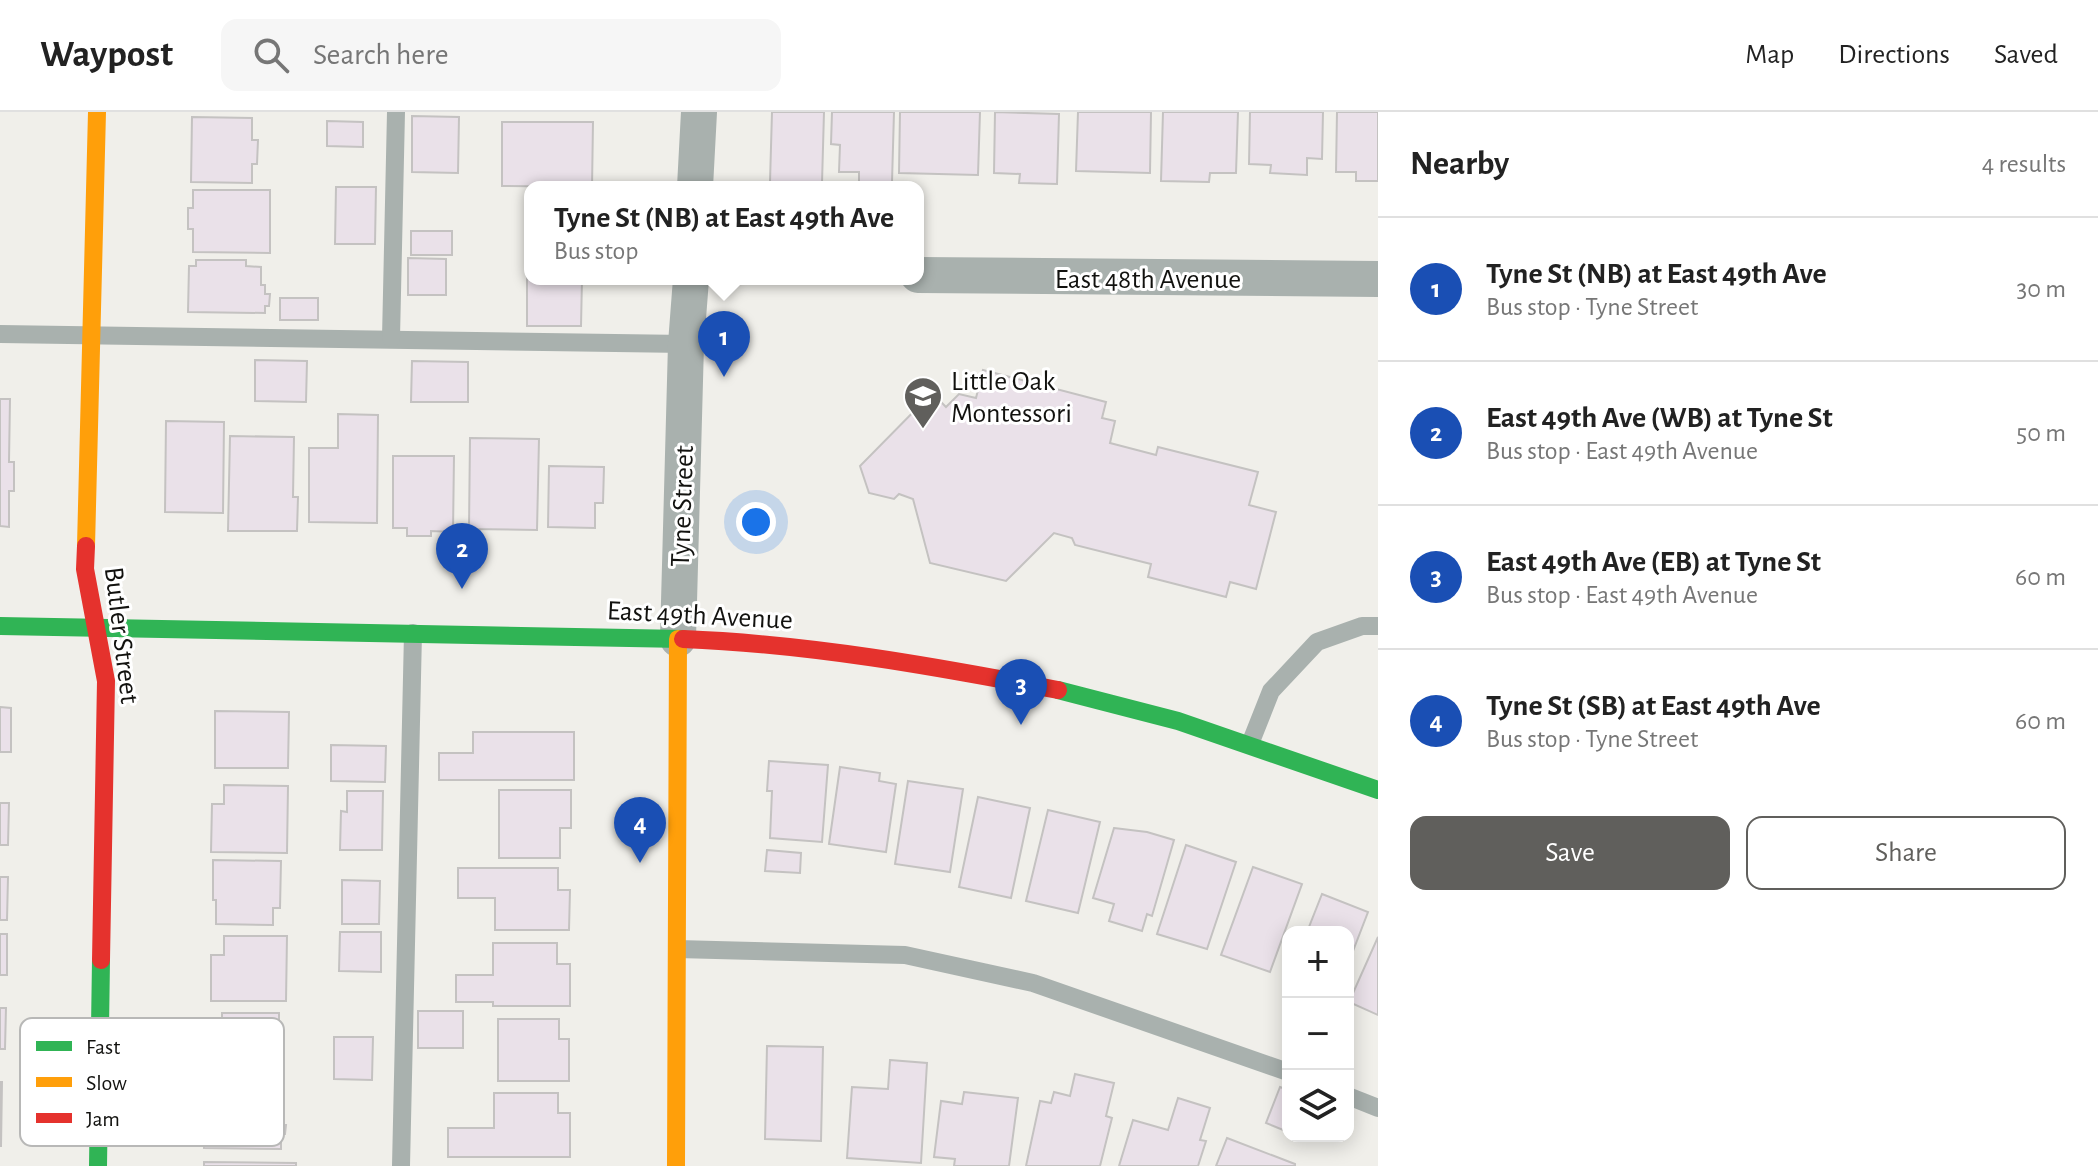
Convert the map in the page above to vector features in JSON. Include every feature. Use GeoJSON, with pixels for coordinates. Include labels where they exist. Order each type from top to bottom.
{"type":"FeatureCollection","features":[{"type":"Feature","properties":{"kind":"street","name":"Butler Street"},"geometry":{"type":"LineString","coordinates":[[97,112],[85,569],[106,681],[100,1018]]}},
{"type":"Feature","properties":{"kind":"street"},"geometry":{"type":"LineString","coordinates":[[695,181],[699,112]]}},
{"type":"Feature","properties":{"kind":"street","name":"East 48th Avenue"},"geometry":{"type":"LineString","coordinates":[[924,275],[1378,279]]}},
{"type":"Feature","properties":{"kind":"street","name":"Tyne Street"},"geometry":{"type":"LineString","coordinates":[[676,1166],[678,639],[686,344],[691,285]]}},
{"type":"Feature","properties":{"kind":"street","name":"East 49th Avenue"},"geometry":{"type":"LineString","coordinates":[[0,626],[747,641],[915,662],[1068,692],[1178,721],[1378,790]]}},
{"type":"Feature","properties":{"kind":"street","name":"Butler Street"},"geometry":{"type":"LineString","coordinates":[[98,1146],[98,1166]]}},
{"type":"Feature","properties":{"kind":"lane"},"geometry":{"type":"LineString","coordinates":[[391,338],[396,112]]}},
{"type":"Feature","properties":{"kind":"lane"},"geometry":{"type":"LineString","coordinates":[[0,334],[686,344]]}},
{"type":"Feature","properties":{"kind":"lane"},"geometry":{"type":"LineString","coordinates":[[1250,744],[1271,691],[1317,642],[1362,626],[1378,626]]}},
{"type":"Feature","properties":{"kind":"lane"},"geometry":{"type":"LineString","coordinates":[[401,1166],[413,633]]}},
{"type":"Feature","properties":{"kind":"lane"},"geometry":{"type":"LineString","coordinates":[[677,949],[905,955],[1033,983],[1282,1070]]}},
{"type":"Feature","properties":{"kind":"lane"},"geometry":{"type":"LineString","coordinates":[[1354,1098],[1378,1108]]}},
{"type":"Feature","properties":{"kind":"building"},"geometry":{"type":"Polygon","coordinates":[[[772,112],[824,112],[822,181],[770,181],[772,112]]]}},
{"type":"Feature","properties":{"kind":"building"},"geometry":{"type":"Polygon","coordinates":[[[832,112],[894,112],[892,181],[859,181],[859,172],[839,172],[840,145],[831,144],[832,112]]]}},
{"type":"Feature","properties":{"kind":"building"},"geometry":{"type":"Polygon","coordinates":[[[900,112],[980,112],[978,175],[899,173],[900,112]]]}},
{"type":"Feature","properties":{"kind":"building"},"geometry":{"type":"Polygon","coordinates":[[[995,112],[1059,114],[1057,184],[1019,183],[1020,174],[994,173],[995,112]]]}},
{"type":"Feature","properties":{"kind":"building"},"geometry":{"type":"Polygon","coordinates":[[[1078,112],[1151,112],[1150,173],[1076,171],[1078,112]]]}},
{"type":"Feature","properties":{"kind":"building"},"geometry":{"type":"Polygon","coordinates":[[[1163,112],[1238,112],[1236,173],[1210,173],[1209,182],[1161,181],[1163,112]]]}},
{"type":"Feature","properties":{"kind":"building"},"geometry":{"type":"Polygon","coordinates":[[[1250,112],[1323,112],[1322,159],[1307,158],[1307,175],[1270,173],[1271,165],[1249,164],[1250,112]]]}},
{"type":"Feature","properties":{"kind":"building"},"geometry":{"type":"Polygon","coordinates":[[[1337,112],[1378,112],[1378,181],[1356,181],[1356,172],[1336,172],[1337,112]]]}},
{"type":"Feature","properties":{"kind":"building"},"geometry":{"type":"Polygon","coordinates":[[[412,116],[459,117],[458,173],[412,172],[412,116]]]}},
{"type":"Feature","properties":{"kind":"building"},"geometry":{"type":"Polygon","coordinates":[[[192,117],[252,118],[252,140],[258,140],[257,164],[252,164],[252,183],[191,182],[192,117]]]}},
{"type":"Feature","properties":{"kind":"building"},"geometry":{"type":"Polygon","coordinates":[[[327,121],[363,122],[363,147],[327,146],[327,121]]]}},
{"type":"Feature","properties":{"kind":"building"},"geometry":{"type":"Polygon","coordinates":[[[502,122],[593,122],[592,181],[524,181],[524,186],[502,186],[502,122]]]}},
{"type":"Feature","properties":{"kind":"building"},"geometry":{"type":"Polygon","coordinates":[[[336,187],[376,187],[375,244],[335,244],[336,187]]]}},
{"type":"Feature","properties":{"kind":"building"},"geometry":{"type":"Polygon","coordinates":[[[193,190],[270,190],[270,253],[193,252],[193,229],[188,229],[188,208],[193,208],[193,190]]]}},
{"type":"Feature","properties":{"kind":"building"},"geometry":{"type":"Polygon","coordinates":[[[411,231],[452,231],[452,255],[411,255],[411,231]]]}},
{"type":"Feature","properties":{"kind":"building"},"geometry":{"type":"Polygon","coordinates":[[[408,258],[446,259],[446,295],[408,295],[408,258]]]}},
{"type":"Feature","properties":{"kind":"building"},"geometry":{"type":"Polygon","coordinates":[[[196,260],[246,260],[246,266],[261,267],[261,285],[265,285],[265,294],[270,294],[265,313],[188,312],[189,266],[196,266],[196,260]]]}},
{"type":"Feature","properties":{"kind":"building"},"geometry":{"type":"Polygon","coordinates":[[[527,285],[582,285],[581,326],[527,326],[527,285]]]}},
{"type":"Feature","properties":{"kind":"building"},"geometry":{"type":"Polygon","coordinates":[[[280,298],[318,298],[318,320],[280,320],[280,298]]]}},
{"type":"Feature","properties":{"kind":"building"},"geometry":{"type":"Polygon","coordinates":[[[255,360],[307,361],[306,402],[255,401],[255,360]]]}},
{"type":"Feature","properties":{"kind":"building"},"geometry":{"type":"Polygon","coordinates":[[[412,361],[468,362],[468,402],[411,402],[412,361]]]}},
{"type":"Feature","properties":{"kind":"building"},"geometry":{"type":"Polygon","coordinates":[[[983,370],[1106,402],[1102,418],[1115,421],[1110,443],[1156,455],[1158,447],[1258,472],[1249,505],[1276,512],[1256,589],[1230,582],[1226,597],[1148,577],[1151,564],[1075,545],[1072,538],[1054,533],[1006,581],[930,563],[913,499],[899,494],[894,499],[869,493],[860,466],[932,393],[946,407],[959,394],[976,398],[983,370]]]}},
{"type":"Feature","properties":{"kind":"building"},"geometry":{"type":"Polygon","coordinates":[[[0,399],[10,399],[9,462],[14,462],[14,491],[9,491],[9,527],[0,526],[0,399]]]}},
{"type":"Feature","properties":{"kind":"building"},"geometry":{"type":"Polygon","coordinates":[[[338,414],[378,415],[377,523],[309,522],[309,448],[338,448],[338,414]]]}},
{"type":"Feature","properties":{"kind":"building"},"geometry":{"type":"Polygon","coordinates":[[[166,421],[224,422],[223,513],[165,512],[166,421]]]}},
{"type":"Feature","properties":{"kind":"building"},"geometry":{"type":"Polygon","coordinates":[[[230,436],[294,437],[293,497],[298,497],[297,531],[228,531],[230,436]]]}},
{"type":"Feature","properties":{"kind":"building"},"geometry":{"type":"Polygon","coordinates":[[[470,438],[539,439],[537,530],[469,529],[470,438]]]}},
{"type":"Feature","properties":{"kind":"building"},"geometry":{"type":"Polygon","coordinates":[[[393,456],[454,456],[453,532],[431,531],[431,536],[407,536],[407,528],[393,528],[393,456]]]}},
{"type":"Feature","properties":{"kind":"building"},"geometry":{"type":"Polygon","coordinates":[[[549,466],[604,467],[603,503],[595,503],[595,528],[548,527],[549,466]]]}},
{"type":"Feature","properties":{"kind":"building"},"geometry":{"type":"Polygon","coordinates":[[[0,707],[11,708],[11,752],[0,752],[0,707]]]}},
{"type":"Feature","properties":{"kind":"building"},"geometry":{"type":"Polygon","coordinates":[[[215,711],[289,712],[288,768],[215,768],[215,711]]]}},
{"type":"Feature","properties":{"kind":"building"},"geometry":{"type":"Polygon","coordinates":[[[473,732],[574,732],[574,780],[439,780],[439,753],[473,753],[473,732]]]}},
{"type":"Feature","properties":{"kind":"building"},"geometry":{"type":"Polygon","coordinates":[[[331,745],[386,746],[385,782],[331,781],[331,745]]]}},
{"type":"Feature","properties":{"kind":"building"},"geometry":{"type":"Polygon","coordinates":[[[769,761],[828,765],[822,842],[770,838],[772,791],[767,791],[769,761]]]}},
{"type":"Feature","properties":{"kind":"building"},"geometry":{"type":"Polygon","coordinates":[[[840,767],[880,773],[879,781],[896,784],[886,852],[829,844],[840,767]]]}},
{"type":"Feature","properties":{"kind":"building"},"geometry":{"type":"Polygon","coordinates":[[[908,781],[963,789],[950,872],[895,864],[908,781]]]}},
{"type":"Feature","properties":{"kind":"building"},"geometry":{"type":"Polygon","coordinates":[[[224,785],[288,786],[287,853],[211,852],[212,804],[224,804],[224,785]]]}},
{"type":"Feature","properties":{"kind":"building"},"geometry":{"type":"Polygon","coordinates":[[[499,790],[571,790],[571,828],[560,828],[560,858],[499,858],[499,790]]]}},
{"type":"Feature","properties":{"kind":"building"},"geometry":{"type":"Polygon","coordinates":[[[347,791],[383,791],[382,850],[340,850],[341,811],[347,812],[347,791]]]}},
{"type":"Feature","properties":{"kind":"building"},"geometry":{"type":"Polygon","coordinates":[[[978,797],[1030,808],[1011,898],[959,887],[978,797]]]}},
{"type":"Feature","properties":{"kind":"building"},"geometry":{"type":"Polygon","coordinates":[[[0,803],[9,803],[8,845],[0,845],[0,803]]]}},
{"type":"Feature","properties":{"kind":"building"},"geometry":{"type":"Polygon","coordinates":[[[1048,810],[1100,822],[1078,913],[1026,901],[1048,810]]]}},
{"type":"Feature","properties":{"kind":"building"},"geometry":{"type":"Polygon","coordinates":[[[1114,828],[1147,832],[1174,840],[1152,916],[1147,914],[1142,931],[1109,921],[1114,904],[1093,898],[1114,828]]]}},
{"type":"Feature","properties":{"kind":"building"},"geometry":{"type":"Polygon","coordinates":[[[1186,845],[1236,862],[1207,949],[1157,934],[1186,845]]]}},
{"type":"Feature","properties":{"kind":"building"},"geometry":{"type":"Polygon","coordinates":[[[767,850],[801,853],[800,873],[765,871],[767,850]]]}},
{"type":"Feature","properties":{"kind":"building"},"geometry":{"type":"Polygon","coordinates":[[[213,860],[281,861],[280,908],[273,908],[273,925],[216,924],[213,860]]]}},
{"type":"Feature","properties":{"kind":"building"},"geometry":{"type":"Polygon","coordinates":[[[1253,867],[1302,884],[1287,926],[1282,926],[1282,939],[1270,972],[1221,955],[1253,867]]]}},
{"type":"Feature","properties":{"kind":"building"},"geometry":{"type":"Polygon","coordinates":[[[458,868],[558,868],[558,890],[570,890],[569,930],[495,930],[495,898],[458,898],[458,868]]]}},
{"type":"Feature","properties":{"kind":"building"},"geometry":{"type":"Polygon","coordinates":[[[0,877],[8,877],[7,920],[0,920],[0,877]]]}},
{"type":"Feature","properties":{"kind":"building"},"geometry":{"type":"Polygon","coordinates":[[[342,880],[380,881],[379,924],[342,924],[342,880]]]}},
{"type":"Feature","properties":{"kind":"building"},"geometry":{"type":"Polygon","coordinates":[[[1322,894],[1368,912],[1354,948],[1354,926],[1309,926],[1322,894]]]}},
{"type":"Feature","properties":{"kind":"building"},"geometry":{"type":"Polygon","coordinates":[[[340,932],[381,932],[381,972],[339,971],[340,932]]]}},
{"type":"Feature","properties":{"kind":"building"},"geometry":{"type":"Polygon","coordinates":[[[0,934],[7,934],[7,975],[0,975],[0,934]]]}},
{"type":"Feature","properties":{"kind":"building"},"geometry":{"type":"Polygon","coordinates":[[[224,936],[287,936],[286,1001],[211,1001],[211,955],[224,955],[224,936]]]}},
{"type":"Feature","properties":{"kind":"building"},"geometry":{"type":"Polygon","coordinates":[[[1378,937],[1378,1015],[1354,1004],[1354,991],[1378,937]]]}},
{"type":"Feature","properties":{"kind":"building"},"geometry":{"type":"Polygon","coordinates":[[[493,943],[557,943],[557,964],[570,964],[570,1006],[493,1006],[493,1002],[456,1002],[456,975],[493,975],[493,943]]]}},
{"type":"Feature","properties":{"kind":"building"},"geometry":{"type":"Polygon","coordinates":[[[0,1008],[6,1008],[5,1049],[0,1049],[0,1008]]]}},
{"type":"Feature","properties":{"kind":"building"},"geometry":{"type":"Polygon","coordinates":[[[418,1011],[463,1011],[463,1048],[418,1048],[418,1011]]]}},
{"type":"Feature","properties":{"kind":"building"},"geometry":{"type":"Polygon","coordinates":[[[222,1013],[279,1013],[279,1018],[222,1018],[222,1013]]]}},
{"type":"Feature","properties":{"kind":"building"},"geometry":{"type":"Polygon","coordinates":[[[498,1019],[559,1019],[559,1039],[569,1039],[569,1081],[498,1081],[498,1019]]]}},
{"type":"Feature","properties":{"kind":"building"},"geometry":{"type":"Polygon","coordinates":[[[334,1037],[373,1037],[372,1080],[334,1079],[334,1037]]]}},
{"type":"Feature","properties":{"kind":"building"},"geometry":{"type":"Polygon","coordinates":[[[767,1046],[823,1047],[821,1141],[765,1139],[767,1046]]]}},
{"type":"Feature","properties":{"kind":"building"},"geometry":{"type":"Polygon","coordinates":[[[890,1060],[927,1063],[921,1163],[847,1158],[852,1087],[888,1089],[890,1060]]]}},
{"type":"Feature","properties":{"kind":"building"},"geometry":{"type":"Polygon","coordinates":[[[1075,1074],[1114,1083],[1106,1116],[1112,1118],[1100,1166],[1026,1166],[1040,1101],[1051,1103],[1054,1092],[1070,1096],[1075,1074]]]}},
{"type":"Feature","properties":{"kind":"building"},"geometry":{"type":"Polygon","coordinates":[[[2,1082],[1,1146],[0,1146],[2,1082]]]}},
{"type":"Feature","properties":{"kind":"building"},"geometry":{"type":"Polygon","coordinates":[[[1280,1087],[1282,1088],[1282,1130],[1266,1123],[1280,1087]]]}},
{"type":"Feature","properties":{"kind":"building"},"geometry":{"type":"Polygon","coordinates":[[[964,1092],[1018,1098],[1009,1166],[954,1166],[955,1159],[934,1157],[941,1101],[962,1104],[964,1092]]]}},
{"type":"Feature","properties":{"kind":"building"},"geometry":{"type":"Polygon","coordinates":[[[494,1093],[558,1093],[558,1113],[570,1113],[570,1157],[448,1157],[448,1128],[494,1128],[494,1093]]]}},
{"type":"Feature","properties":{"kind":"building"},"geometry":{"type":"Polygon","coordinates":[[[1178,1098],[1210,1108],[1200,1140],[1206,1141],[1198,1166],[1119,1166],[1133,1120],[1168,1130],[1178,1098]]]}},
{"type":"Feature","properties":{"kind":"building"},"geometry":{"type":"Polygon","coordinates":[[[1227,1138],[1295,1164],[1295,1166],[1216,1166],[1227,1138]]]}},
{"type":"Feature","properties":{"kind":"building"},"geometry":{"type":"Polygon","coordinates":[[[204,1146],[281,1146],[281,1149],[204,1146]]]}},
{"type":"Feature","properties":{"kind":"building"},"geometry":{"type":"Polygon","coordinates":[[[204,1162],[296,1163],[296,1166],[204,1166],[204,1162]]]}},
{"type":"Feature","properties":{"kind":"traffic: fast"},"geometry":{"type":"LineString","coordinates":[[0,626],[683,639]]}},
{"type":"Feature","properties":{"kind":"traffic: fast"},"geometry":{"type":"LineString","coordinates":[[1058,690],[1178,721],[1378,790]]}},
{"type":"Feature","properties":{"kind":"traffic: fast"},"geometry":{"type":"LineString","coordinates":[[100,1018],[101,960]]}},
{"type":"Feature","properties":{"kind":"traffic: fast"},"geometry":{"type":"LineString","coordinates":[[98,1146],[98,1166]]}},
{"type":"Feature","properties":{"kind":"traffic: slow"},"geometry":{"type":"LineString","coordinates":[[86,546],[97,112]]}},
{"type":"Feature","properties":{"kind":"traffic: slow"},"geometry":{"type":"LineString","coordinates":[[676,1166],[678,639]]}},
{"type":"Feature","properties":{"kind":"traffic: jam"},"geometry":{"type":"LineString","coordinates":[[86,546],[85,569],[106,681],[101,960]]}},
{"type":"Feature","properties":{"kind":"traffic: jam"},"geometry":{"type":"LineString","coordinates":[[683,639],[825,651],[1058,690]]}},
{"type":"Feature","properties":{"kind":"place","name":"Tyne St (NB) at East 49th Ave"},"geometry":{"type":"Point","coordinates":[724,377]}},
{"type":"Feature","properties":{"kind":"place","name":"Little Oak Montessori"},"geometry":{"type":"Point","coordinates":[923,430]}},
{"type":"Feature","properties":{"kind":"place","name":"East 49th Ave (WB) at Tyne St"},"geometry":{"type":"Point","coordinates":[462,589]}},
{"type":"Feature","properties":{"kind":"place","name":"East 49th Ave (EB) at Tyne St"},"geometry":{"type":"Point","coordinates":[1021,725]}},
{"type":"Feature","properties":{"kind":"place","name":"Tyne St (SB) at East 49th Ave"},"geometry":{"type":"Point","coordinates":[640,863]}}]}
